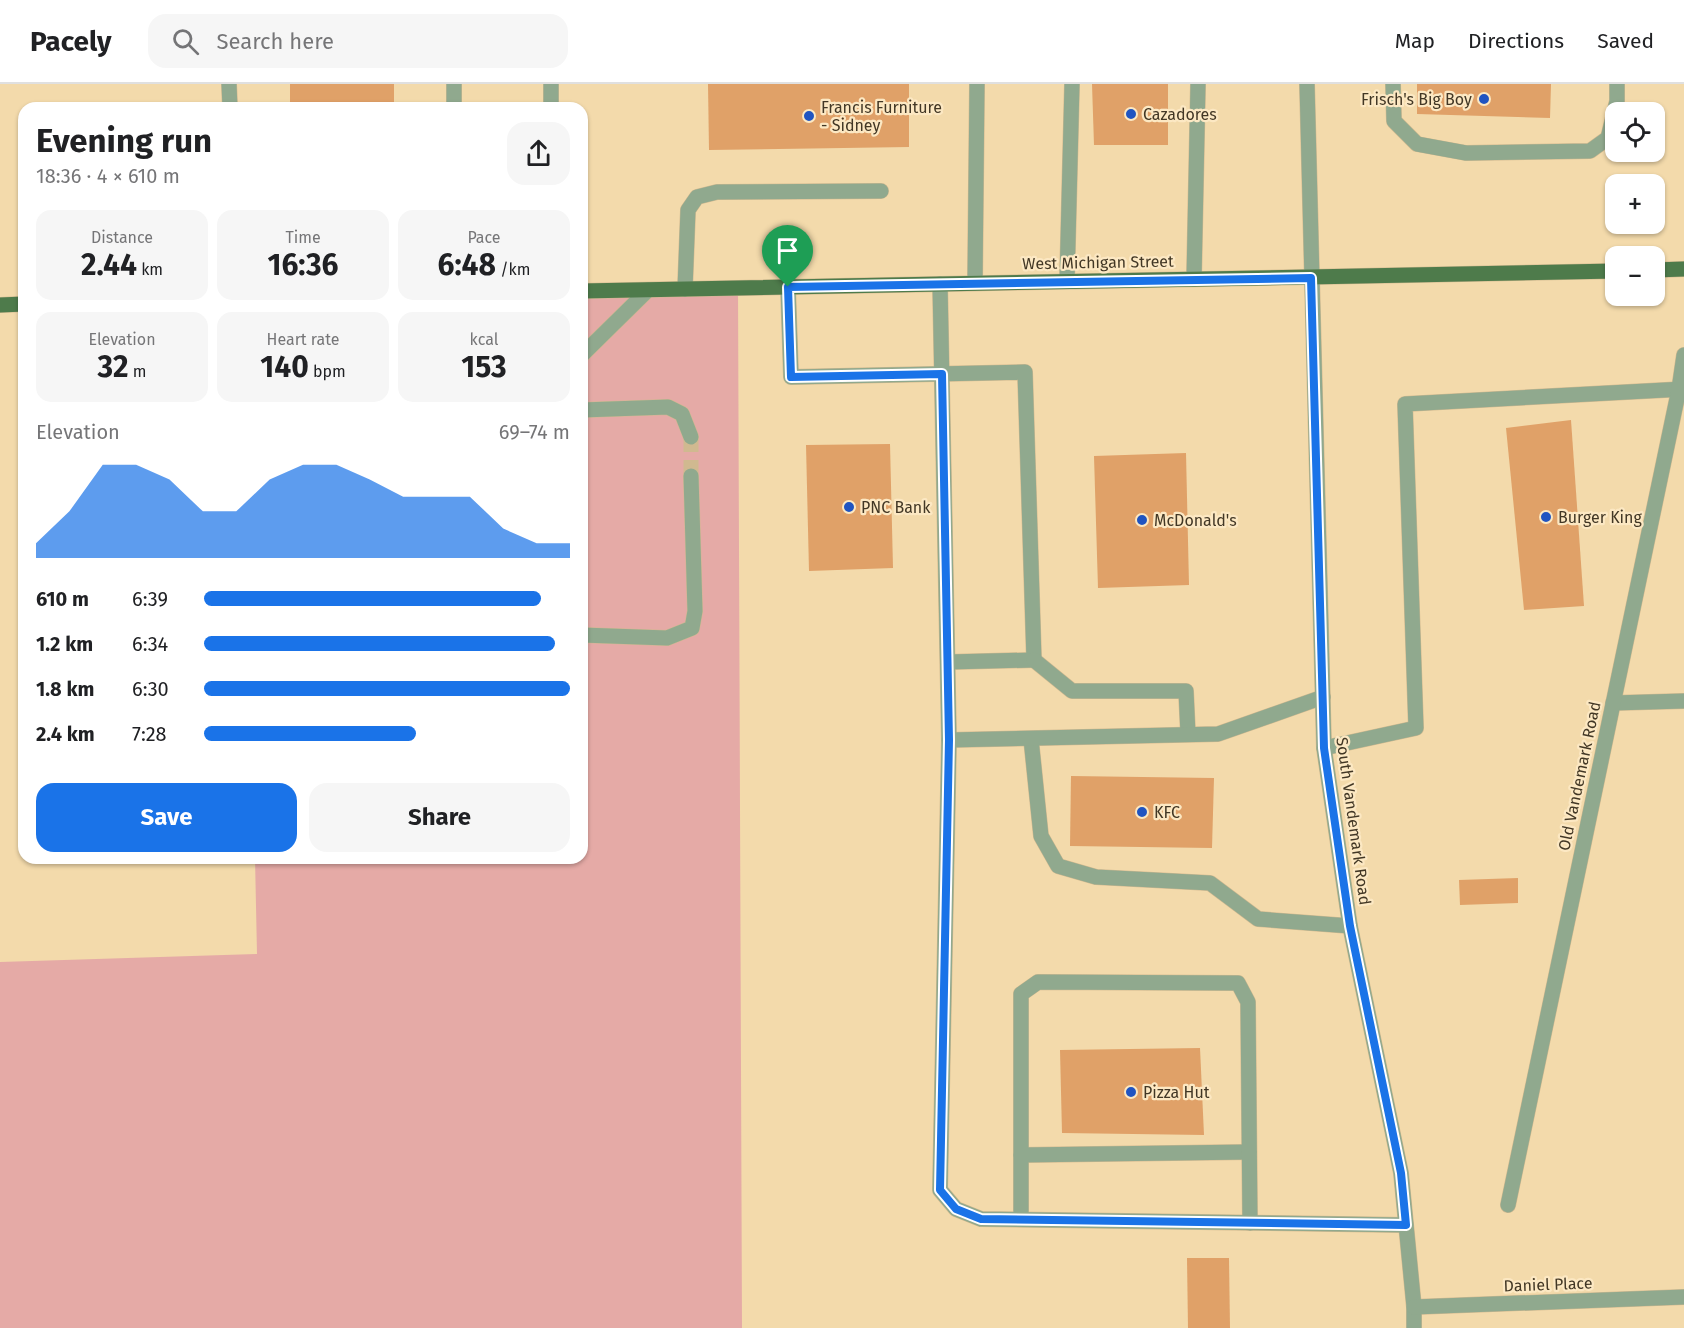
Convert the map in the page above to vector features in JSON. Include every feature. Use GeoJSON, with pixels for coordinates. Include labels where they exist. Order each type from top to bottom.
{"type":"FeatureCollection","features":[{"type":"Feature","properties":{"kind":"main road"},"geometry":{"type":"LineString","coordinates":[[1665,270],[1684,269]]}},
{"type":"Feature","properties":{"kind":"main road","name":"West Michigan Street"},"geometry":{"type":"LineString","coordinates":[[588,291],[1605,271]]}},
{"type":"Feature","properties":{"kind":"main road"},"geometry":{"type":"LineString","coordinates":[[0,305],[18,304]]}},
{"type":"Feature","properties":{"kind":"street"},"geometry":{"type":"LineString","coordinates":[[229,84],[230,102]]}},
{"type":"Feature","properties":{"kind":"street"},"geometry":{"type":"LineString","coordinates":[[454,84],[454,102]]}},
{"type":"Feature","properties":{"kind":"street"},"geometry":{"type":"LineString","coordinates":[[551,84],[551,102]]}},
{"type":"Feature","properties":{"kind":"street"},"geometry":{"type":"LineString","coordinates":[[975,283],[977,84]]}},
{"type":"Feature","properties":{"kind":"street"},"geometry":{"type":"LineString","coordinates":[[1067,281],[1072,84]]}},
{"type":"Feature","properties":{"kind":"street"},"geometry":{"type":"LineString","coordinates":[[1194,279],[1198,84]]}},
{"type":"Feature","properties":{"kind":"street","name":"South Vandemark Road"},"geometry":{"type":"LineString","coordinates":[[1308,84],[1324,748],[1350,926],[1401,1173],[1414,1328]]}},
{"type":"Feature","properties":{"kind":"street"},"geometry":{"type":"LineString","coordinates":[[1393,84],[1394,121],[1417,144],[1466,153],[1590,151],[1608,138],[1617,101],[1617,84]]}},
{"type":"Feature","properties":{"kind":"street"},"geometry":{"type":"LineString","coordinates":[[685,289],[688,210],[697,197],[717,192],[881,191]]}},
{"type":"Feature","properties":{"kind":"street"},"geometry":{"type":"LineString","coordinates":[[940,284],[949,740],[940,1190],[956,1209],[981,1219],[1406,1225]]}},
{"type":"Feature","properties":{"kind":"street"},"geometry":{"type":"LineString","coordinates":[[788,287],[791,377],[1025,372],[1034,660]]}},
{"type":"Feature","properties":{"kind":"street"},"geometry":{"type":"LineString","coordinates":[[588,349],[648,290]]}},
{"type":"Feature","properties":{"kind":"street","name":"Old Vandemark Road"},"geometry":{"type":"LineString","coordinates":[[1508,1205],[1613,703],[1682,389],[1684,355]]}},
{"type":"Feature","properties":{"kind":"street"},"geometry":{"type":"LineString","coordinates":[[1324,748],[1416,728],[1405,404],[1682,389]]}},
{"type":"Feature","properties":{"kind":"street"},"geometry":{"type":"LineString","coordinates":[[588,410],[668,407],[682,414],[691,437]]}},
{"type":"Feature","properties":{"kind":"street"},"geometry":{"type":"LineString","coordinates":[[588,635],[667,638],[692,628],[695,611],[691,476]]}},
{"type":"Feature","properties":{"kind":"street"},"geometry":{"type":"LineString","coordinates":[[948,662],[1034,660],[1072,691],[1186,691],[1188,734]]}},
{"type":"Feature","properties":{"kind":"street"},"geometry":{"type":"LineString","coordinates":[[949,740],[1218,734],[1323,697]]}},
{"type":"Feature","properties":{"kind":"street"},"geometry":{"type":"LineString","coordinates":[[1613,703],[1684,701]]}},
{"type":"Feature","properties":{"kind":"street"},"geometry":{"type":"LineString","coordinates":[[1031,739],[1041,836],[1058,866],[1096,877],[1210,883],[1258,919],[1350,926]]}},
{"type":"Feature","properties":{"kind":"street"},"geometry":{"type":"LineString","coordinates":[[1021,1219],[1021,994],[1038,982],[1238,983],[1248,1002],[1250,1223]]}},
{"type":"Feature","properties":{"kind":"street"},"geometry":{"type":"LineString","coordinates":[[1021,1155],[1250,1152]]}},
{"type":"Feature","properties":{"kind":"street","name":"Daniel Place"},"geometry":{"type":"LineString","coordinates":[[1414,1307],[1684,1297]]}},
{"type":"Feature","properties":{"kind":"shaded area"},"geometry":{"type":"Polygon","coordinates":[[[738,288],[742,1328],[0,1328],[0,962],[257,954],[255,864],[588,864],[588,291],[738,288]]]}},
{"type":"Feature","properties":{"kind":"building"},"geometry":{"type":"Polygon","coordinates":[[[290,84],[394,84],[394,102],[290,102],[290,84]]]}},
{"type":"Feature","properties":{"kind":"building","name":"Francis Furniture - Sidney"},"geometry":{"type":"Polygon","coordinates":[[[708,84],[909,84],[909,147],[709,150],[708,84]]]}},
{"type":"Feature","properties":{"kind":"building","name":"Cazadores"},"geometry":{"type":"Polygon","coordinates":[[[1092,84],[1168,84],[1168,145],[1094,145],[1092,84]]]}},
{"type":"Feature","properties":{"kind":"building","name":"Frisch's Big Boy"},"geometry":{"type":"Polygon","coordinates":[[[1417,84],[1551,84],[1550,118],[1417,114],[1417,84]]]}},
{"type":"Feature","properties":{"kind":"building","name":"Burger King"},"geometry":{"type":"Polygon","coordinates":[[[1571,420],[1584,606],[1524,610],[1506,428],[1571,420]]]}},
{"type":"Feature","properties":{"kind":"building","name":"PNC Bank"},"geometry":{"type":"Polygon","coordinates":[[[890,444],[893,568],[809,571],[806,445],[890,444]]]}},
{"type":"Feature","properties":{"kind":"building","name":"McDonald's"},"geometry":{"type":"Polygon","coordinates":[[[1186,453],[1189,585],[1098,588],[1094,456],[1186,453]]]}},
{"type":"Feature","properties":{"kind":"building","name":"KFC"},"geometry":{"type":"Polygon","coordinates":[[[1071,776],[1214,778],[1212,848],[1070,846],[1071,776]]]}},
{"type":"Feature","properties":{"kind":"building"},"geometry":{"type":"Polygon","coordinates":[[[1518,878],[1518,903],[1460,905],[1459,880],[1518,878]]]}},
{"type":"Feature","properties":{"kind":"building","name":"Pizza Hut"},"geometry":{"type":"Polygon","coordinates":[[[1200,1048],[1204,1135],[1062,1133],[1060,1050],[1200,1048]]]}},
{"type":"Feature","properties":{"kind":"building"},"geometry":{"type":"Polygon","coordinates":[[[1187,1258],[1229,1258],[1230,1328],[1188,1328],[1187,1258]]]}},
{"type":"Feature","properties":{"kind":"tunnel"},"geometry":{"type":"LineString","coordinates":[[691,437],[691,476]]}},
{"type":"Feature","properties":{"kind":"place","name":"Frisch's Big Boy"},"geometry":{"type":"Point","coordinates":[1484,99]}},
{"type":"Feature","properties":{"kind":"place","name":"Cazadores"},"geometry":{"type":"Point","coordinates":[1131,114]}},
{"type":"Feature","properties":{"kind":"place","name":"Francis Furniture - Sidney"},"geometry":{"type":"Point","coordinates":[809,116]}},
{"type":"Feature","properties":{"kind":"place","name":"PNC Bank"},"geometry":{"type":"Point","coordinates":[849,507]}},
{"type":"Feature","properties":{"kind":"place","name":"Burger King"},"geometry":{"type":"Point","coordinates":[1546,517]}},
{"type":"Feature","properties":{"kind":"place","name":"McDonald's"},"geometry":{"type":"Point","coordinates":[1142,520]}},
{"type":"Feature","properties":{"kind":"place","name":"KFC"},"geometry":{"type":"Point","coordinates":[1142,812]}},
{"type":"Feature","properties":{"kind":"place","name":"Pizza Hut"},"geometry":{"type":"Point","coordinates":[1131,1092]}},
{"type":"Feature","properties":{"kind":"route"},"geometry":{"type":"LineString","coordinates":[[1311,278],[1324,748],[1350,926],[1401,1173],[1406,1225],[981,1219],[956,1209],[940,1190],[949,740],[942,374],[791,377],[788,287],[1144,279],[1311,278]]}}]}
